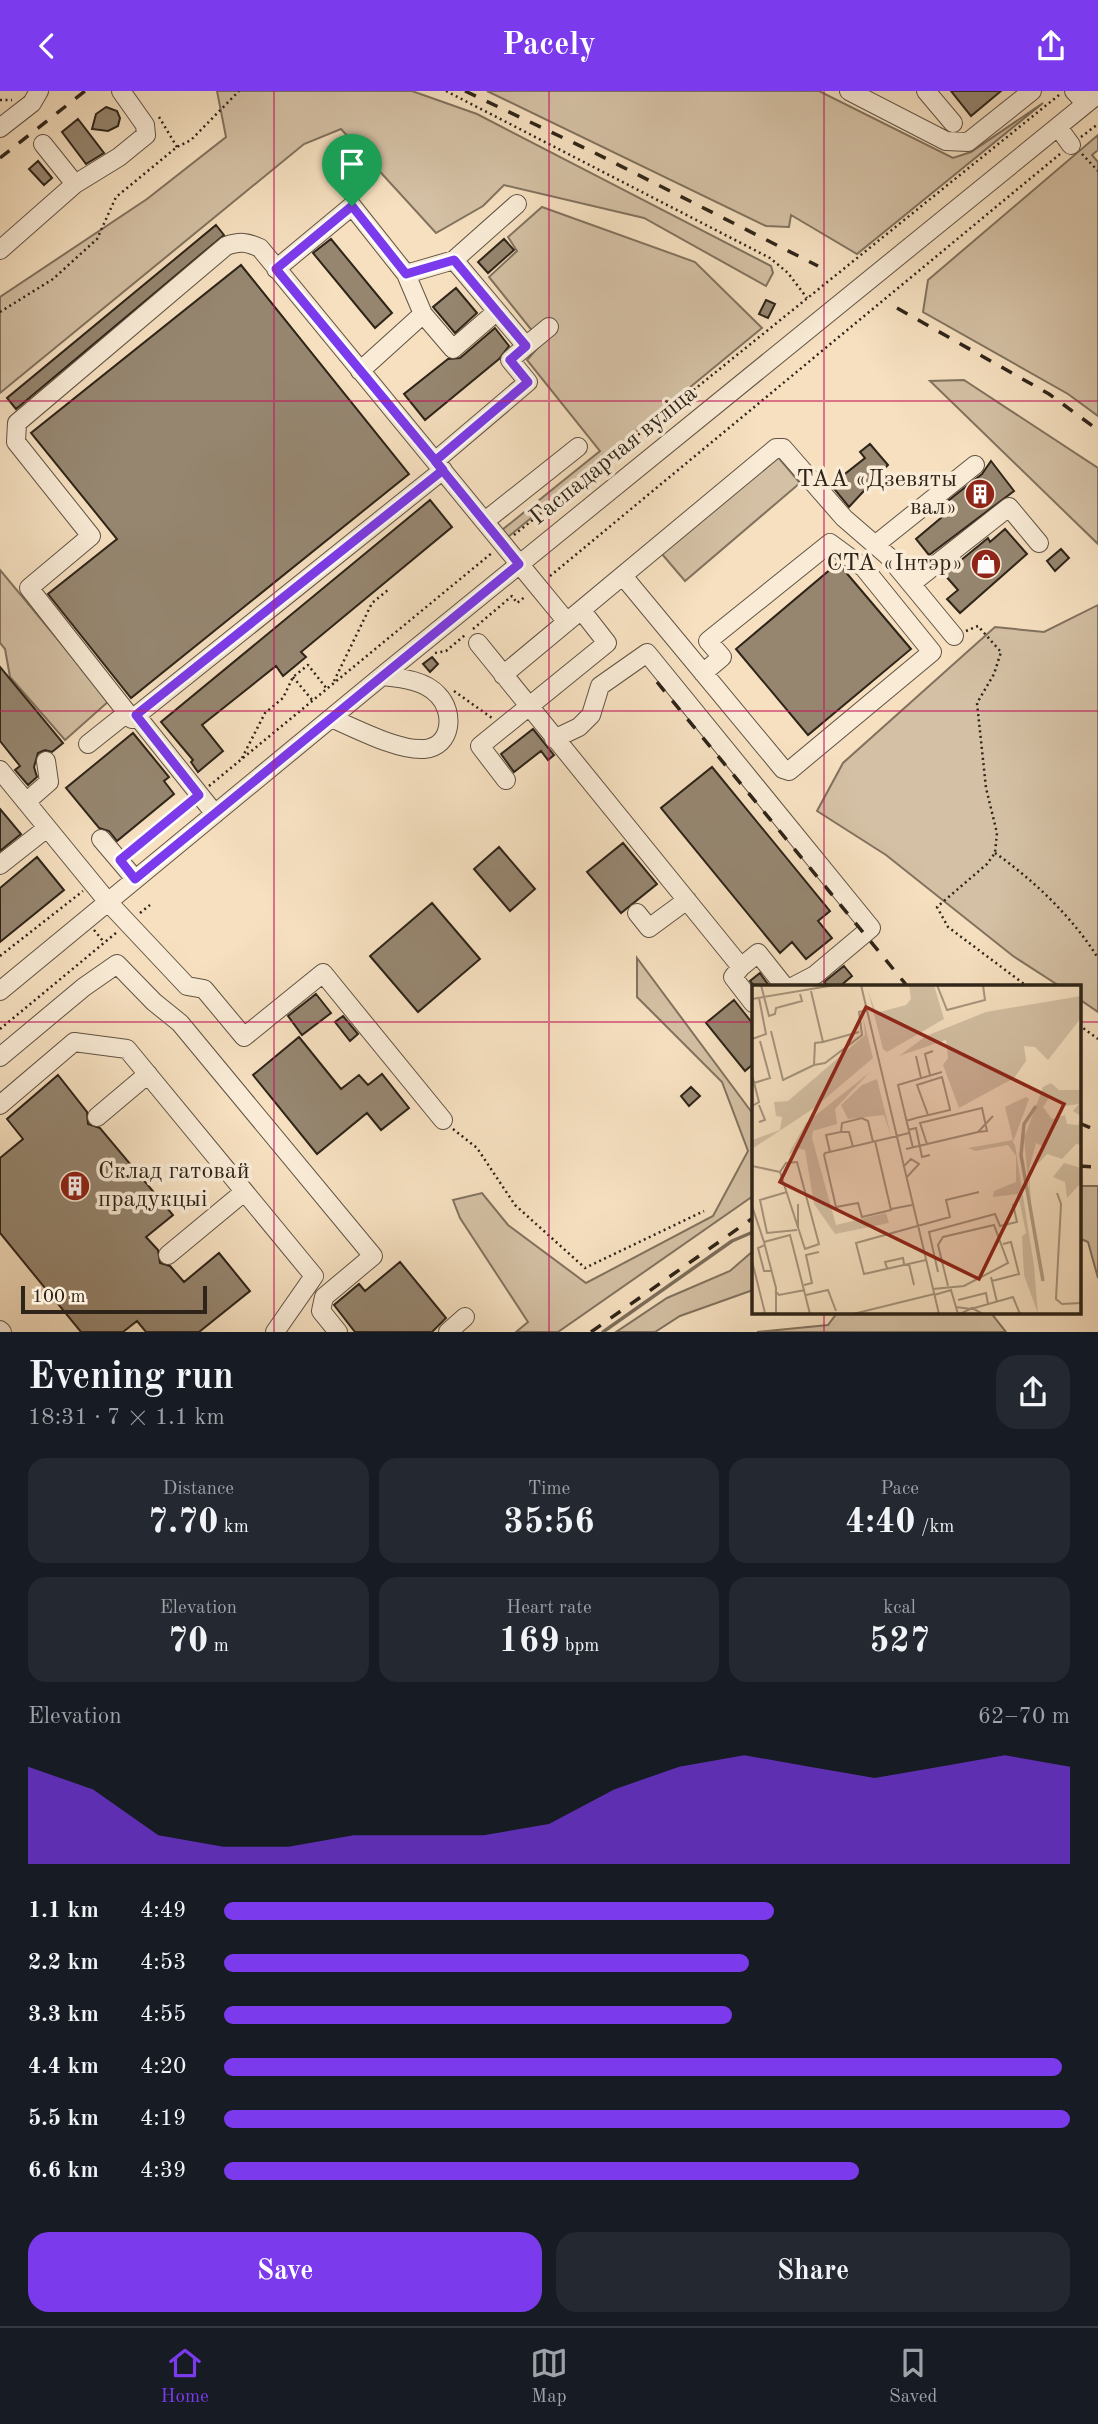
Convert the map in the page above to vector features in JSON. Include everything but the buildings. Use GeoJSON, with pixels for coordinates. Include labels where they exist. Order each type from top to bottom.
{"type":"FeatureCollection","features":[{"type":"Feature","properties":{"kind":"street"},"geometry":{"type":"LineString","coordinates":[[0,128],[32,103],[39,91]]}},
{"type":"Feature","properties":{"kind":"street"},"geometry":{"type":"LineString","coordinates":[[0,250],[75,184],[120,157],[146,135],[145,125],[121,91]]}},
{"type":"Feature","properties":{"kind":"street"},"geometry":{"type":"LineString","coordinates":[[849,91],[946,141],[968,142],[1032,91]]}},
{"type":"Feature","properties":{"kind":"street"},"geometry":{"type":"LineString","coordinates":[[926,91],[953,123]]}},
{"type":"Feature","properties":{"kind":"street","name":"Гаспадарчая вуліца"},"geometry":{"type":"LineString","coordinates":[[0,991],[519,564],[1058,127],[1086,97]]}},
{"type":"Feature","properties":{"kind":"street"},"geometry":{"type":"LineString","coordinates":[[1058,127],[1071,145]]}},
{"type":"Feature","properties":{"kind":"street"},"geometry":{"type":"LineString","coordinates":[[43,144],[75,184]]}},
{"type":"Feature","properties":{"kind":"street"},"geometry":{"type":"LineString","coordinates":[[406,274],[454,260],[517,204]]}},
{"type":"Feature","properties":{"kind":"street"},"geometry":{"type":"LineString","coordinates":[[276,269],[352,206],[406,274],[423,314],[453,349],[496,312]]}},
{"type":"Feature","properties":{"kind":"street"},"geometry":{"type":"LineString","coordinates":[[215,814],[29,588],[91,536],[16,442],[14,432],[17,423],[226,246],[238,241],[260,248],[567,622]]}},
{"type":"Feature","properties":{"kind":"street"},"geometry":{"type":"LineString","coordinates":[[454,260],[526,346]]}},
{"type":"Feature","properties":{"kind":"street"},"geometry":{"type":"LineString","coordinates":[[360,371],[423,314]]}},
{"type":"Feature","properties":{"kind":"street"},"geometry":{"type":"LineString","coordinates":[[89,744],[132,714],[439,465],[528,382],[510,360],[549,327]]}},
{"type":"Feature","properties":{"kind":"street"},"geometry":{"type":"LineString","coordinates":[[485,521],[578,447]]}},
{"type":"Feature","properties":{"kind":"street"},"geometry":{"type":"LineString","coordinates":[[503,675],[776,448],[783,448],[794,458],[844,518],[911,584],[954,636]]}},
{"type":"Feature","properties":{"kind":"street"},"geometry":{"type":"LineString","coordinates":[[874,545],[975,465]]}},
{"type":"Feature","properties":{"kind":"street"},"geometry":{"type":"LineString","coordinates":[[911,584],[1009,507],[1040,543]]}},
{"type":"Feature","properties":{"kind":"street"},"geometry":{"type":"LineString","coordinates":[[623,576],[703,673],[783,769],[789,771],[932,652],[864,568],[830,543],[708,641],[722,657],[703,673]]}},
{"type":"Feature","properties":{"kind":"street"},"geometry":{"type":"LineString","coordinates":[[506,780],[480,746],[607,643],[582,611]]}},
{"type":"Feature","properties":{"kind":"street"},"geometry":{"type":"LineString","coordinates":[[478,643],[741,967]]}},
{"type":"Feature","properties":{"kind":"street"},"geometry":{"type":"LineString","coordinates":[[554,739],[579,727],[590,715],[600,686],[629,662],[646,653],[871,928],[815,975],[796,985]]}},
{"type":"Feature","properties":{"kind":"street"},"geometry":{"type":"LineString","coordinates":[[331,718],[407,746],[423,749],[436,746],[446,737],[449,724],[447,709],[438,694],[421,684],[382,676]]}},
{"type":"Feature","properties":{"kind":"street"},"geometry":{"type":"LineString","coordinates":[[26,802],[49,782],[47,761]]}},
{"type":"Feature","properties":{"kind":"street"},"geometry":{"type":"LineString","coordinates":[[0,770],[108,902],[187,986],[204,989],[244,1037],[323,974],[443,1120]]}},
{"type":"Feature","properties":{"kind":"street"},"geometry":{"type":"LineString","coordinates":[[0,865],[47,828]]}},
{"type":"Feature","properties":{"kind":"street"},"geometry":{"type":"LineString","coordinates":[[101,839],[135,879]]}},
{"type":"Feature","properties":{"kind":"street"},"geometry":{"type":"LineString","coordinates":[[637,913],[649,928],[687,900]]}},
{"type":"Feature","properties":{"kind":"street"},"geometry":{"type":"LineString","coordinates":[[752,1002],[733,977],[758,953],[783,985]]}},
{"type":"Feature","properties":{"kind":"street"},"geometry":{"type":"LineString","coordinates":[[0,1057],[84,987],[117,964],[154,1002],[170,1012],[373,1256],[324,1297],[321,1311],[338,1332]]}},
{"type":"Feature","properties":{"kind":"street"},"geometry":{"type":"LineString","coordinates":[[170,1012],[187,986]]}},
{"type":"Feature","properties":{"kind":"street"},"geometry":{"type":"LineString","coordinates":[[0,1105],[74,1042],[127,1049],[314,1276],[275,1332]]}},
{"type":"Feature","properties":{"kind":"street"},"geometry":{"type":"LineString","coordinates":[[97,1117],[148,1074]]}},
{"type":"Feature","properties":{"kind":"street"},"geometry":{"type":"LineString","coordinates":[[168,1255],[244,1192]]}},
{"type":"Feature","properties":{"kind":"street"},"geometry":{"type":"LineString","coordinates":[[448,1332],[466,1317]]}},
{"type":"Feature","properties":{"kind":"path"},"geometry":{"type":"LineString","coordinates":[[0,312],[54,279],[97,239],[116,197],[177,146],[191,140],[239,91]]}},
{"type":"Feature","properties":{"kind":"path"},"geometry":{"type":"LineString","coordinates":[[446,91],[771,258],[788,273],[807,298]]}},
{"type":"Feature","properties":{"kind":"path"},"geometry":{"type":"LineString","coordinates":[[120,860],[503,544],[1064,91]]}},
{"type":"Feature","properties":{"kind":"path"},"geometry":{"type":"LineString","coordinates":[[430,654],[446,650],[512,596],[517,603],[1098,124]]}},
{"type":"Feature","properties":{"kind":"path"},"geometry":{"type":"LineString","coordinates":[[1071,145],[1098,171]]}},
{"type":"Feature","properties":{"kind":"path"},"geometry":{"type":"LineString","coordinates":[[332,684],[372,603],[388,590]]}},
{"type":"Feature","properties":{"kind":"path"},"geometry":{"type":"LineString","coordinates":[[954,636],[978,627],[1001,652],[994,674],[976,703],[986,788],[996,833],[995,853],[987,864],[937,907],[948,927],[1025,985]]}},
{"type":"Feature","properties":{"kind":"path"},"geometry":{"type":"LineString","coordinates":[[240,761],[265,713],[283,698],[293,677],[308,665],[327,689]]}},
{"type":"Feature","properties":{"kind":"path"},"geometry":{"type":"LineString","coordinates":[[293,677],[313,701]]}},
{"type":"Feature","properties":{"kind":"path"},"geometry":{"type":"LineString","coordinates":[[450,688],[503,726]]}},
{"type":"Feature","properties":{"kind":"path"},"geometry":{"type":"LineString","coordinates":[[995,853],[1020,870],[1059,910],[1098,958]]}},
{"type":"Feature","properties":{"kind":"path"},"geometry":{"type":"LineString","coordinates":[[0,956],[92,883]]}},
{"type":"Feature","properties":{"kind":"path"},"geometry":{"type":"LineString","coordinates":[[0,1029],[150,905]]}},
{"type":"Feature","properties":{"kind":"path"},"geometry":{"type":"LineString","coordinates":[[1080,1026],[1098,1039]]}},
{"type":"Feature","properties":{"kind":"path"},"geometry":{"type":"LineString","coordinates":[[443,1120],[477,1148],[515,1205],[585,1268],[704,1211]]}},
{"type":"Feature","properties":{"kind":"shaded area"},"geometry":{"type":"Polygon","coordinates":[[[217,91],[412,91],[477,114],[771,266],[773,273],[766,286],[644,218],[504,185],[483,206],[436,233],[341,129],[304,144],[0,393],[0,297],[147,199],[226,137],[217,91]]]}},
{"type":"Feature","properties":{"kind":"shaded area"},"geometry":{"type":"Polygon","coordinates":[[[487,91],[819,91],[953,158],[971,152],[1043,103],[857,254],[791,215],[789,227],[766,226],[487,91]]]}},
{"type":"Feature","properties":{"kind":"shaded area"},"geometry":{"type":"Polygon","coordinates":[[[1098,135],[1098,150],[1092,155],[1098,162],[1098,416],[1068,394],[923,312],[928,280],[1098,135]]]}},
{"type":"Feature","properties":{"kind":"shaded area"},"geometry":{"type":"Polygon","coordinates":[[[542,207],[695,262],[762,328],[508,537],[502,530],[600,451],[527,360],[542,343],[489,277],[517,251],[508,237],[542,207]]]}},
{"type":"Feature","properties":{"kind":"shaded area"},"geometry":{"type":"Polygon","coordinates":[[[964,380],[1098,468],[1098,544],[930,381],[964,380]]]}},
{"type":"Feature","properties":{"kind":"shaded area"},"geometry":{"type":"Polygon","coordinates":[[[778,457],[800,483],[685,581],[662,554],[778,457]]]}},
{"type":"Feature","properties":{"kind":"shaded area"},"geometry":{"type":"Polygon","coordinates":[[[0,570],[109,701],[65,740],[10,677],[5,649],[0,643],[0,570]]]}},
{"type":"Feature","properties":{"kind":"shaded area"},"geometry":{"type":"Polygon","coordinates":[[[1098,605],[1098,1012],[1080,1000],[1080,985],[1058,985],[1013,956],[886,855],[817,811],[843,763],[995,627],[1044,632],[1098,605]]]}},
{"type":"Feature","properties":{"kind":"shaded area"},"geometry":{"type":"Polygon","coordinates":[[[637,958],[752,1113],[752,1197],[558,1332],[516,1332],[528,1322],[460,1218],[453,1200],[482,1193],[508,1225],[586,1283],[713,1216],[748,1151],[722,1082],[637,997],[637,958]]]}},
{"type":"Feature","properties":{"kind":"shaded area"},"geometry":{"type":"Polygon","coordinates":[[[1080,1186],[1098,1186],[1098,1278],[1088,1242],[1080,1238],[1080,1186]]]}},
{"type":"Feature","properties":{"kind":"shaded area"},"geometry":{"type":"Polygon","coordinates":[[[752,1252],[752,1290],[680,1316],[655,1332],[616,1332],[667,1298],[730,1271],[752,1252]]]}},
{"type":"Feature","properties":{"kind":"shaded area"},"geometry":{"type":"Polygon","coordinates":[[[836,1315],[993,1315],[1006,1332],[757,1332],[828,1325],[836,1315]]]}},
{"type":"Feature","properties":{"kind":"waterway"},"geometry":{"type":"LineString","coordinates":[[603,1332],[732,1241],[752,1232]]}},
{"type":"Feature","properties":{"kind":"railway"},"geometry":{"type":"LineString","coordinates":[[0,158],[85,91]]}},
{"type":"Feature","properties":{"kind":"railway"},"geometry":{"type":"LineString","coordinates":[[465,91],[595,153],[818,266]]}},
{"type":"Feature","properties":{"kind":"railway"},"geometry":{"type":"LineString","coordinates":[[897,308],[1049,394],[1098,430]]}},
{"type":"Feature","properties":{"kind":"railway"},"geometry":{"type":"LineString","coordinates":[[657,682],[906,985]]}},
{"type":"Feature","properties":{"kind":"railway"},"geometry":{"type":"LineString","coordinates":[[1080,1123],[1098,1131]]}},
{"type":"Feature","properties":{"kind":"railway"},"geometry":{"type":"LineString","coordinates":[[1080,1166],[1098,1167]]}},
{"type":"Feature","properties":{"kind":"railway"},"geometry":{"type":"LineString","coordinates":[[591,1332],[752,1219]]}},
{"type":"Feature","properties":{"kind":"place","name":"ТАА «Дзевяты вал»"},"geometry":{"type":"Point","coordinates":[980,494]}},
{"type":"Feature","properties":{"kind":"place","name":"СТА «Інтэр»"},"geometry":{"type":"Point","coordinates":[986,564]}},
{"type":"Feature","properties":{"kind":"place","name":"Склад гатовай прадукцыі"},"geometry":{"type":"Point","coordinates":[75,1186]}},
{"type":"Feature","properties":{"kind":"route"},"geometry":{"type":"LineString","coordinates":[[352,206],[276,269],[443,470],[136,715],[199,795],[120,860],[135,879],[519,564],[492,530],[435,461],[528,382],[510,360],[526,346],[454,260],[406,274],[352,206]]}}]}
